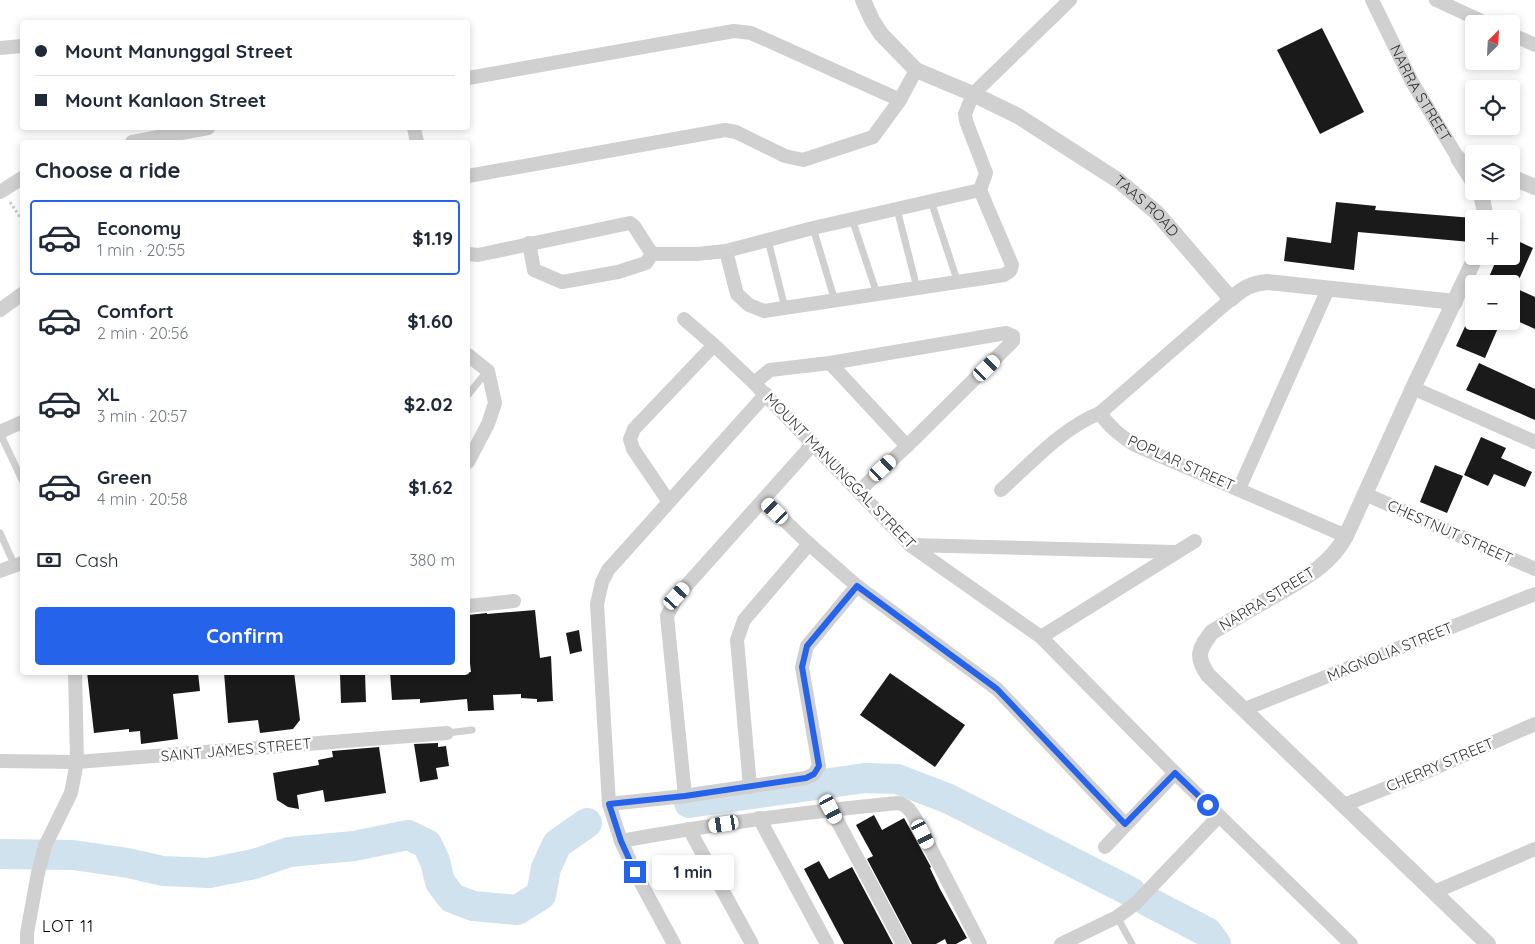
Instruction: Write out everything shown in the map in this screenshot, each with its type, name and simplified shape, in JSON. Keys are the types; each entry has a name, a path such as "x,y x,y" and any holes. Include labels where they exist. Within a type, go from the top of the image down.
{"street":[{"name":"TAAS ROAD","path":"862,0 881,34 916,70 973,94 1018,116 1119,181 1157,212 1231,299"},
{"path":"726,251 737,294 749,305 764,311 1004,275 1010,270 1012,265 980,190 986,172 965,114 973,94 1070,0"},
{"name":"NARRA STREET","path":"1372,0 1412,82 1465,159"},
{"path":"1436,0 1468,15"},
{"path":"470,78 734,31 751,33 900,100"},
{"path":"1520,38 1535,45"},
{"path":"0,48 20,46"},
{"path":"470,176 725,130 736,132 785,156 802,160 872,137 900,100 916,70"},
{"path":"143,140 197,130"},
{"path":"1,192 20,179"},
{"path":"1520,181 1535,187"},
{"path":"652,254 697,254 726,251 813,228 980,190"},
{"path":"470,254 478,255 630,223 634,226 652,254"},
{"path":"529,243 534,270 562,282 627,269 646,263 650,260 652,254"},
{"name":"NARRA STREET","path":"1472,265 1338,550 1314,572 1212,632 1204,642 1199,653 1201,665 1208,675 1488,944"},
{"path":"1001,490 1059,437 1076,424 1100,414 1242,289 1253,284 1266,282 1455,302"},
{"path":"1239,489 1328,290"},
{"path":"0,310 20,295"},
{"name":"MOUNT MANUNGGAL STREET","path":"684,319 766,394 910,545 1041,637 1175,773 1351,944"},
{"path":"754,383 770,370 830,363 1006,333 1013,336 1014,342 859,491"},
{"path":"669,502 633,449 630,439 634,428 714,345"},
{"path":"470,357 488,371 495,403 488,424 470,458"},
{"path":"830,363 907,446"},
{"path":"1413,388 1535,442"},
{"path":"674,944 635,872 621,841 609,804 597,604 602,582 608,570 766,394"},
{"name":"POPLAR STREET","path":"1100,414 1119,436 1136,445 1346,536"},
{"path":"0,433 20,423"},
{"path":"685,796 667,616 677,596 813,444"},
{"name":"CHESTNUT STREET","path":"1365,494 1535,569"},
{"path":"763,500 857,586 997,689 1125,824"},
{"path":"1041,637 1195,541"},
{"path":"750,787 737,640 744,620 809,544"},
{"path":"910,545 1175,552"},
{"path":"0,571 19,565"},
{"path":"609,804 750,787 806,778 814,774 819,766 802,667 807,646 857,586"},
{"name":"MAGNOLIA STREET","path":"1245,709 1535,594"},
{"path":"470,606 514,601"},
{"path":"27,944 30,914 45,846 71,792 78,762 75,675"},
{"name":"CHERRY STREET","path":"1344,805 1419,775 1535,724"},
{"name":"SAINT JAMES STREET","path":"0,761 78,762 447,733"},
{"path":"1105,846 1175,773"},
{"path":"621,841 759,818 831,809 905,804 910,810 980,944"},
{"path":"831,809 903,944"},
{"path":"1068,943 1116,917 1135,904 1219,816"},
{"path":"759,818 827,944"},
{"path":"689,829 752,944"},
{"path":"1434,892 1535,850"}],"lane":[{"path":"931,201 958,283"},
{"path":"896,209 917,289"},
{"path":"852,219 877,294"},
{"path":"813,228 835,301"},
{"path":"768,240 785,308"},
{"path":"470,393 488,371"},
{"path":"0,433 20,476"},
{"path":"0,533 19,565"},
{"name":"SAINT JAMES STREET","path":"447,733 472,730"},
{"path":"1116,917 1132,944"}],"path":[{"path":"1,192 20,217"}],"building":[{"path":"1322,28 1364,112 1320,134 1277,50"},
{"path":"1336,202 1376,206 1375,210 1465,217 1465,241 1358,232 1354,270 1284,261 1287,237 1331,243"},
{"path":"1520,242 1533,248 1520,277 1520,275 1490,275 1494,265 1520,265"},
{"path":"1520,290 1535,297 1535,329 1520,322"},
{"path":"1465,326 1465,330 1497,330 1485,358 1456,346"},
{"path":"1479,363 1535,389 1535,420 1466,390"},
{"path":"1481,437 1506,448 1501,458 1532,472 1525,487 1494,474 1488,486 1464,475"},
{"path":"1435,465 1463,476 1447,513 1420,502"},
{"path":"535,610 540,658 551,656 553,701 537,702 537,699 521,698 521,694 493,695 494,710 468,711 467,699 420,703 420,699 392,700 390,675 470,675 470,615"},
{"path":"579,630 582,651 570,654 566,633"},
{"path":"890,673 965,725 935,767 860,715"},
{"path":"87,675 198,675 200,691 173,694 178,739 141,744 140,731 129,732 129,729 94,733"},
{"path":"224,675 294,675 300,720 293,729 260,733 258,720 228,723"},
{"path":"340,675 365,675 366,702 341,703"},
{"path":"438,743 438,747 446,746 449,766 436,768 438,779 420,782 414,744"},
{"path":"379,747 386,793 325,802 323,790 297,795 299,809 288,807 277,800 273,773 319,765 318,760 333,757 332,751"},
{"path":"874,815 882,830 904,818 967,938 956,944 947,944 945,939 936,944 912,944 867,859 873,856 856,825"},
{"path":"819,861 829,879 852,867 893,944 844,944 804,869"}],"waterway":[{"path":"689,803 865,778 897,779 949,799 1131,892"},
{"path":"0,854 73,855 128,863 163,871 209,873 254,864 289,852 354,846 408,835 427,844 435,861 440,882 452,898 473,906 517,910 541,895 546,868 557,844 587,823"},
{"path":"1147,901 1207,932 1216,944"}],"district":[{"name":"LOT 11","path":"68,926"}],"route":[{"path":"635,872 621,841 609,804 750,787 806,778 814,774 819,766 802,667 807,646 857,586 997,689 1125,824 1175,773 1208,805"}]}
